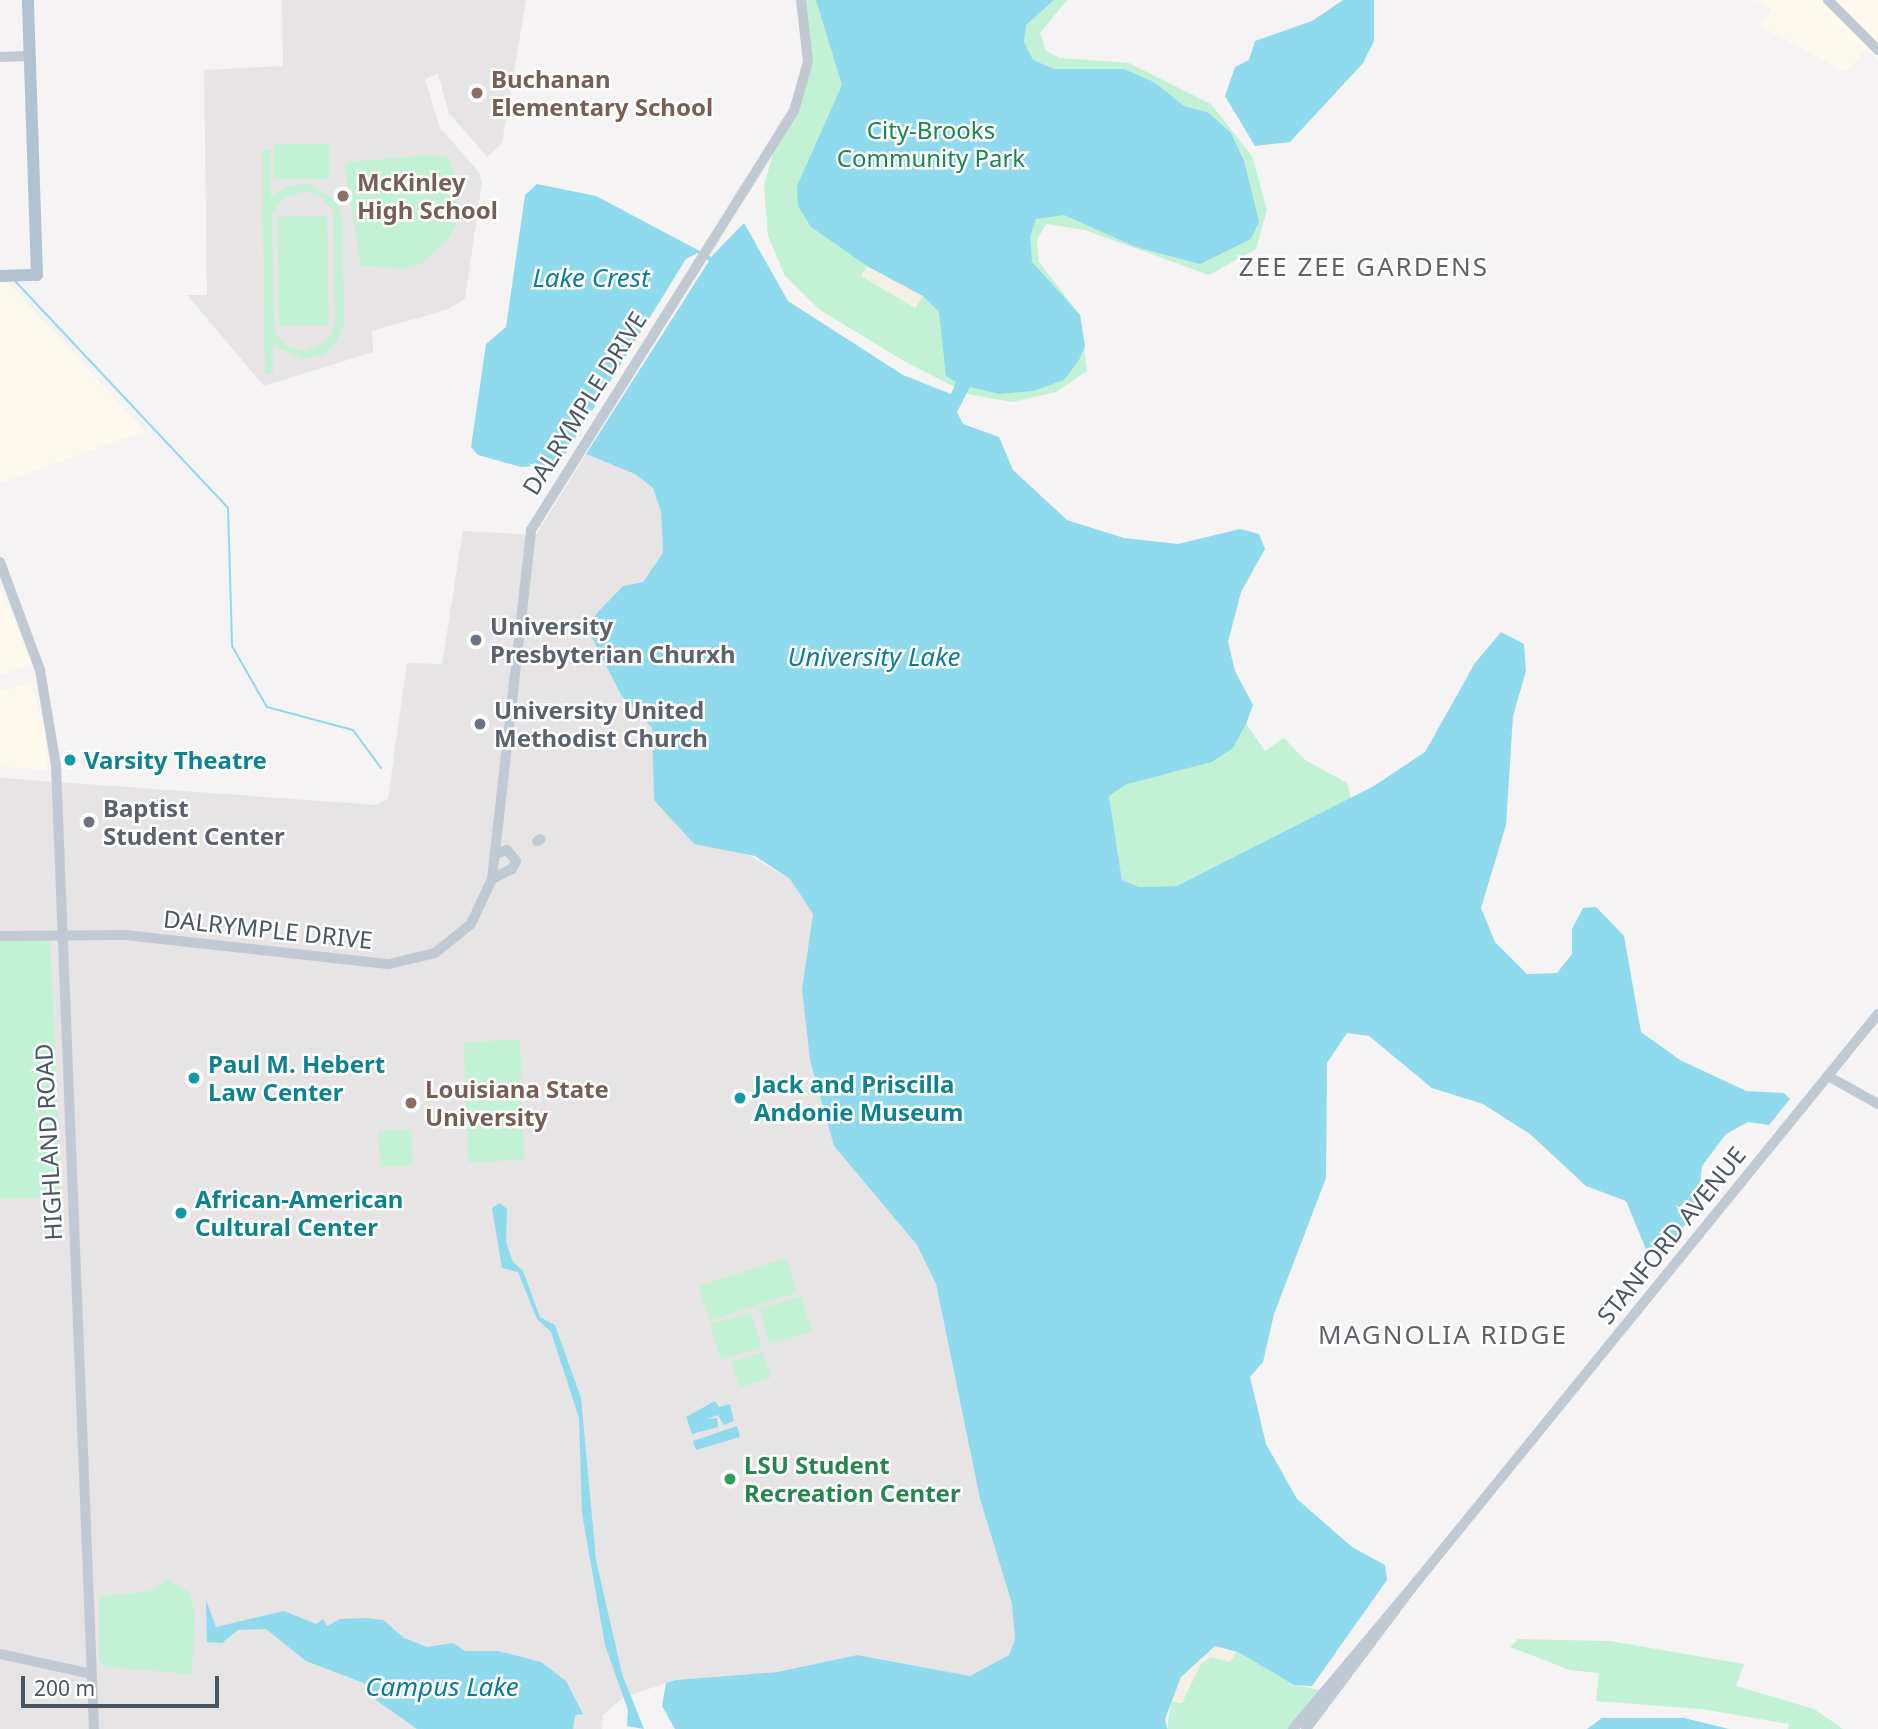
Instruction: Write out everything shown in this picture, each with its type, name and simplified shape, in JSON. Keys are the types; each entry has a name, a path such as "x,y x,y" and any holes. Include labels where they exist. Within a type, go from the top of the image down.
{"main road":[{"path":"1,276 31,275 28,0"}],"street":[{"name":"DALRYMPLE DRIVE","path":"0,936 60,933 292,949 389,964 424,957 471,924 492,880 531,530 800,95 808,54 802,0"},
{"path":"1828,0 1878,50"},
{"path":"0,57 29,56"},
{"name":"HIGHLAND ROAD","path":"0,562 35,654 50,713 94,1729"},
{"name":"DALRYMPLE DRIVE","path":"498,823 507,850"},
{"path":"507,850 515,863 501,872 494,859 507,850"},
{"name":"DALRYMPLE DRIVE","path":"492,880 501,872"},
{"name":"STANFORD AVENUE","path":"1293,1729 1418,1580 1878,1014"},
{"path":"1828,1076 1878,1104"},
{"name":"STANFORD AVENUE","path":"1306,1729 1418,1580"},
{"path":"0,1654 91,1674"}],"shaded area":[{"name":"McKinley High School","path":"282,0 526,0 502,143 487,157 449,113 438,74 425,79 440,128 479,172 482,183 465,299 446,310 372,331 373,352 264,386 187,295 207,295 204,70 283,66"},
{"path":"1755,0 1878,0 1878,59 1866,49 1846,72 1761,27 1771,9"},
{"path":"0,281 7,281 145,431 0,483"},
{"name":"Louisiana State University","path":"586,454 635,474 653,488 661,512 663,554 643,582 623,586 589,632 622,697 652,728 654,800 790,879 813,914 802,989 834,1146 917,1245 936,1284 980,1499 1012,1604 1015,1639 1009,1655 970,1676 857,1655 777,1672 676,1680 624,1697 603,1715 602,1729 0,1729 0,778 377,805 388,799 407,663 442,664 463,531 536,535"},
{"path":"0,586 32,664 0,675"},
{"path":"30,683 46,730 46,770 0,767 0,691"}],"green space":[{"name":"City-Brooks Community Park","path":"802,0 1067,0 1040,33 1046,51 1060,58 1129,63 1211,104 1252,156 1267,210 1256,249 1209,275 1085,230 1046,224 1037,240 1039,262 1080,315 1087,371 1056,392 1012,402 968,394 904,361 820,310 785,276 768,236 764,186 777,138 807,68"},
{"path":"274,144 329,144 329,179 274,179"},
{"path":"262,150 270,150 271,198 287,186 308,184 334,199 342,216 344,324 337,341 325,354 303,359 273,345 273,374 265,374","holes":["306,191 323,198 333,212 335,324 328,340 305,351 287,347 275,332 272,215 283,198"]},
{"path":"430,155 447,157 458,182 456,225 447,240 422,263 406,269 361,266 345,167 349,162"},
{"path":"327,216 329,325 279,326 277,217"},
{"path":"1246,724 1265,751 1284,738 1305,760 1347,783 1351,799 1177,886 1139,887 1122,880 1109,796 1127,784 1233,748"},
{"path":"50,939 62,1197 0,1199 0,941"},
{"path":"520,1040 524,1160 468,1162 464,1042"},
{"path":"411,1129 413,1165 380,1167 378,1131"},
{"path":"786,1258 797,1292 710,1321 699,1286"},
{"path":"801,1296 812,1331 770,1344 759,1309"},
{"path":"751,1312 762,1347 721,1360 710,1325"},
{"path":"763,1352 771,1378 739,1387 731,1362"},
{"path":"169,1580 189,1592 195,1612 192,1674 106,1667 99,1661 99,1597 150,1591"},
{"path":"1518,1639 1609,1641 1744,1664 1736,1686 1814,1709 1843,1729 1788,1729 1789,1724 1702,1709 1596,1701 1599,1673 1570,1670 1510,1647"},
{"path":"1215,1646 1238,1652 1294,1685 1319,1690 1289,1729 1167,1729 1172,1697"}],"sand":[{"path":"867,266 923,296 915,308 861,276"},
{"path":"1215,1646 1237,1651 1230,1662 1210,1657 1201,1664 1182,1703 1170,1702 1181,1677"}],"water":[{"name":"University Lake","path":"816,0 1054,0 1026,25 1024,42 1033,60 1054,69 1124,69 1154,82 1184,106 1209,113 1231,133 1244,161 1259,222 1251,239 1200,264 1136,247 1064,215 1036,219 1030,237 1032,262 1080,315 1085,346 1079,360 1064,380 1033,391 999,394 970,387 957,412 963,424 999,437 1013,470 1067,520 1124,538 1178,544 1240,529 1259,534 1265,549 1241,592 1228,642 1235,671 1253,705 1246,724 1233,748 1212,762 1127,784 1109,796 1122,880 1139,887 1177,886 1374,786 1425,752 1475,663 1501,632 1524,644 1526,671 1513,716 1506,825 1481,908 1495,942 1527,974 1557,973 1572,954 1572,929 1583,908 1596,907 1624,936 1641,1032 1680,1060 1746,1091 1784,1093 1790,1099 1769,1125 1748,1122 1726,1134 1702,1166 1697,1210 1662,1253 1648,1254 1626,1201 1586,1186 1530,1134 1483,1104 1432,1088 1369,1036 1347,1033 1327,1063 1326,1178 1274,1314 1263,1362 1250,1377 1266,1444 1297,1499 1352,1547 1385,1565 1387,1580 1312,1686 1294,1685 1238,1652 1215,1646 1181,1677 1165,1719 1167,1729 675,1729 662,1706 666,1683 676,1680 777,1672 857,1655 970,1676 1009,1655 1015,1639 1012,1604 980,1499 936,1284 917,1245 834,1146 810,1060 802,989 813,914 790,879 755,856 694,844 654,800 652,728 622,697 589,632 596,614 623,586 643,582 663,553 661,512 653,488 635,474 586,454 709,261 697,253 686,259 566,453 550,465 521,467 478,455 471,447 486,344 506,327 525,195 537,184 596,196 711,257 744,223 788,301 903,375 951,394 956,382 946,376 939,312 923,296 867,266 811,227 798,206 797,186 842,85"},
{"path":"1343,0 1374,0 1374,41 1363,63 1290,142 1255,146 1225,96 1235,67 1249,60 1255,41 1312,21"},
{"path":"500,1203 507,1209 506,1242 513,1262 523,1271 540,1317 555,1325 581,1398 596,1560 622,1674 644,1729 627,1726 628,1710 605,1645 582,1513 579,1418 551,1332 537,1319 518,1272 502,1268 492,1208"},
{"path":"715,1401 719,1407 730,1404 734,1421 724,1425 718,1415 707,1419 717,1418 718,1427 692,1434 686,1417"},
{"path":"737,1426 740,1437 696,1450 693,1441"},
{"name":"Campus Lake","path":"206,1600 216,1627 284,1611 316,1624 323,1619 327,1626 340,1619 365,1618 383,1620 404,1638 427,1647 453,1643 465,1651 498,1651 541,1662 566,1681 583,1714 575,1715 573,1729 417,1729 376,1700 369,1685 306,1661 266,1629 238,1630 222,1643 207,1642"},
{"path":"1602,1718 1684,1718 1729,1729 1587,1729"}],"waterway":[{"path":"15,281 228,508 232,646 267,707 353,730 381,768"}],"place":[{"name":"Buchanan Elementary School","path":"477,93"},
{"name":"McKinley High School","path":"343,196"},
{"name":"University Presbyterian Churxh","path":"476,640"},
{"name":"University United Methodist Church","path":"480,724"},
{"name":"Varsity Theatre","path":"70,760"},
{"name":"Baptist Student Center","path":"89,822"},
{"name":"Paul M. Hebert Law Center","path":"194,1078"},
{"name":"Jack and Priscilla Andonie Museum","path":"740,1098"},
{"name":"Louisiana State University","path":"411,1103"},
{"name":"African-American Cultural Center","path":"181,1213"},
{"name":"LSU Student Recreation Center","path":"730,1479"}],"district":[{"name":"ZEE ZEE GARDENS","path":"1364,267"},
{"name":"MAGNOLIA RIDGE","path":"1443,1335"}],"water label":[{"name":"Lake Crest","path":"591,278"}]}
